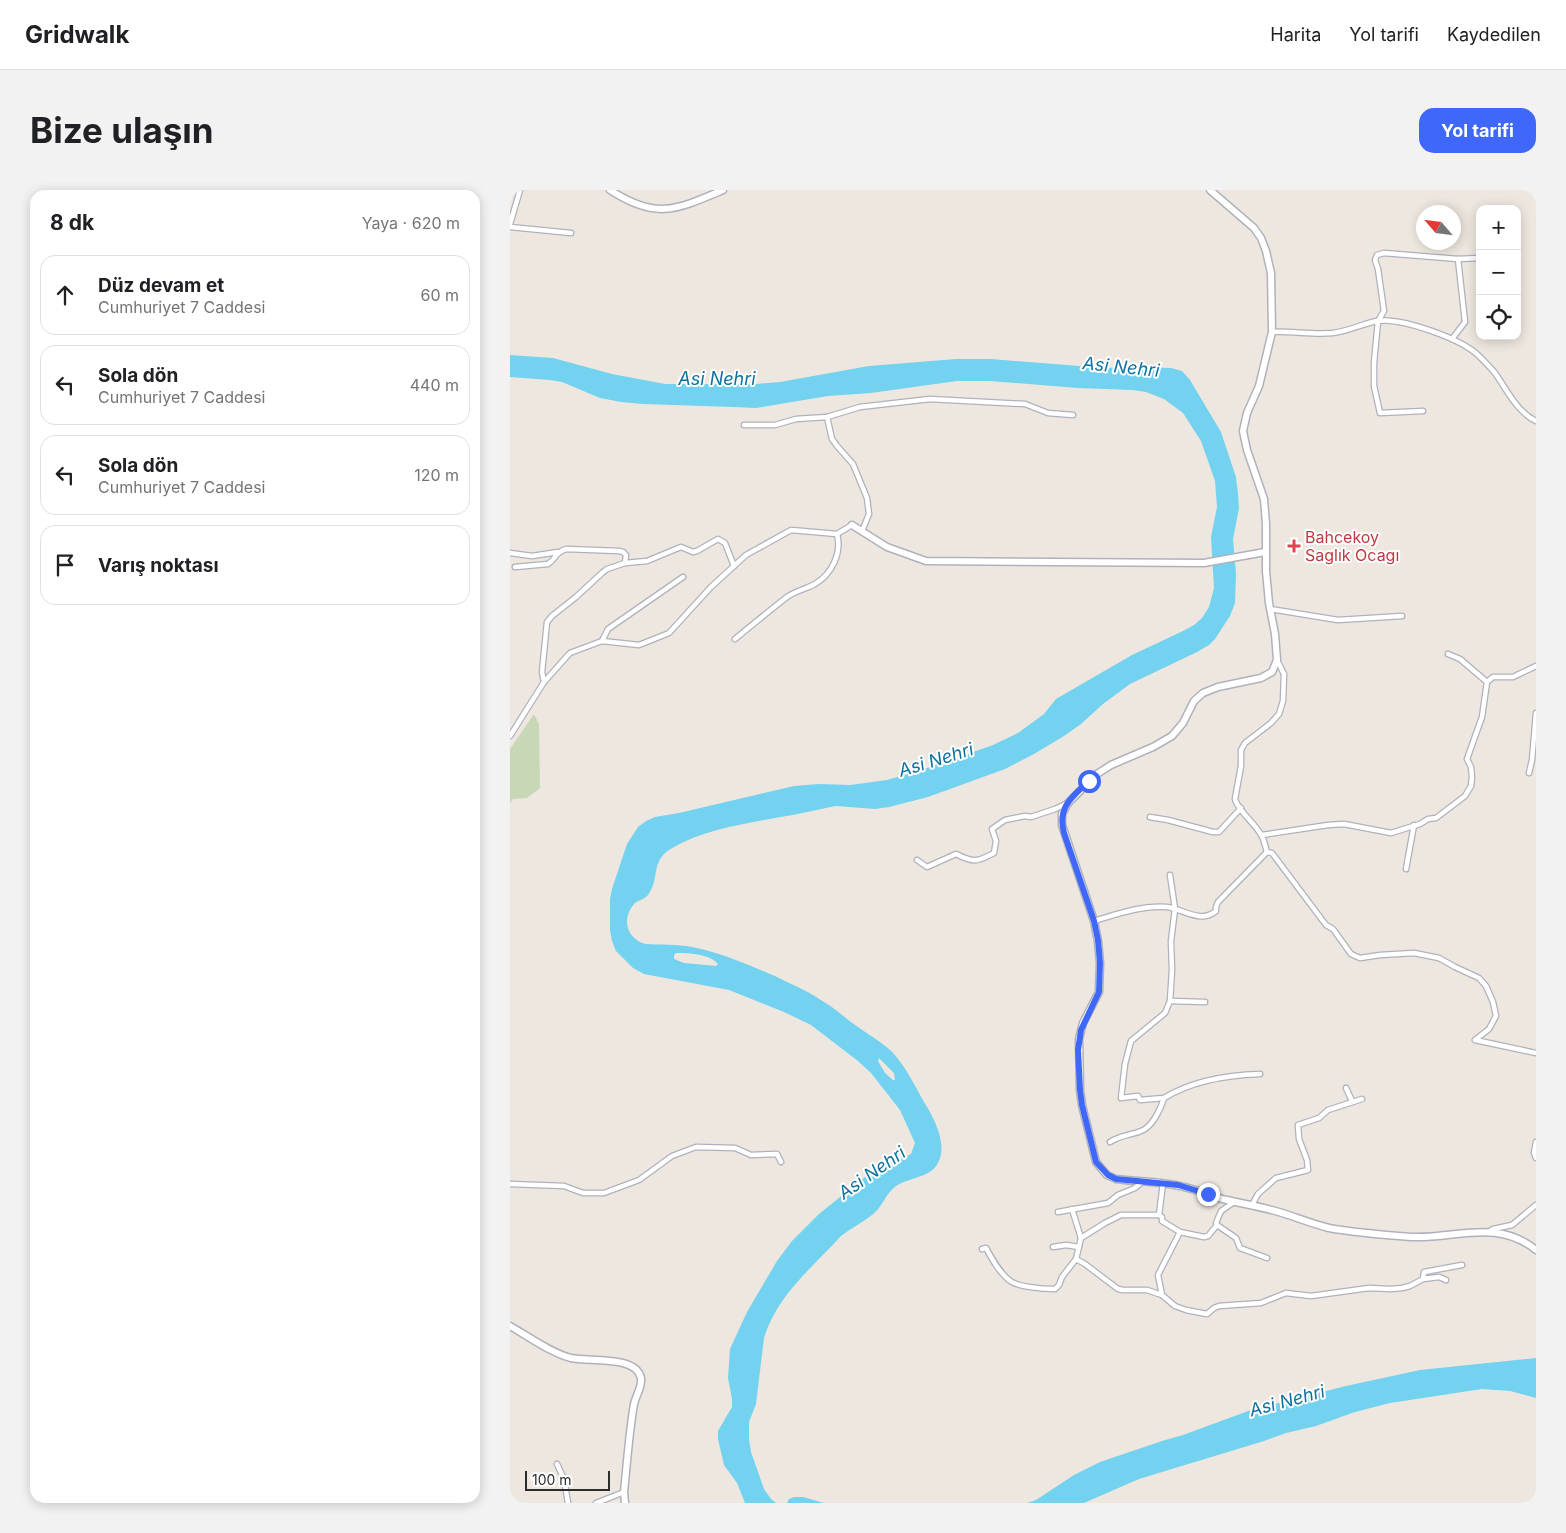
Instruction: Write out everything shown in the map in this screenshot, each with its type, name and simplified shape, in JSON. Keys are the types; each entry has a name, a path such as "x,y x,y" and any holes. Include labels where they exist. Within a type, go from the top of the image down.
{"main road":[{"path":"610,190 636,204 663,210 691,203 723,190"},
{"path":"1210,190 1254,228 1264,244 1271,273 1272,332 1259,386 1246,414 1242,431 1260,486 1265,508 1266,571 1277,660 1272,672 1261,678 1218,687 1203,693 1194,701 1183,723 1172,736 1153,747 1104,769 1089,781 1068,803 1062,814 1062,825 1094,921 1098,940 1100,963 1099,992 1083,1023 1079,1039 1079,1083 1082,1105 1096,1162 1111,1177 1184,1187 1234,1202 1280,1212 1310,1223 1342,1230 1429,1237 1490,1231 1519,1239 1536,1250"},
{"path":"852,525 887,547 926,561 1204,564 1265,552"},
{"path":"510,1326 572,1358 622,1362 634,1368 640,1376 641,1387 634,1402 624,1492 625,1503"}],"street":[{"path":"520,190 510,226 571,233"},
{"path":"1423,412 1380,413 1374,386 1378,321 1384,311 1375,260 1377,255 1384,253 1458,259 1476,258"},
{"path":"1452,339 1465,322 1458,259"},
{"path":"1272,332 1287,331 1324,334 1345,332 1361,325 1378,321 1398,320 1452,339 1478,354 1494,372 1519,408 1530,419 1536,421"},
{"path":"744,425 775,425 796,419 827,417 860,407 930,399 1025,404 1048,413 1073,415"},
{"path":"827,417 832,439 852,464 867,498 869,514 862,532"},
{"path":"510,736 544,682 570,653 602,641 639,645 669,633 711,587 746,555 791,530 837,534 852,525"},
{"path":"735,639 792,593 821,580 836,559 839,542 837,534"},
{"path":"544,682 542,672 547,622 602,572 626,563 647,561 681,547 697,552 718,539 725,543 734,566"},
{"path":"510,553 532,556 578,548 619,551 626,555 626,563"},
{"path":"515,567 548,564 553,561 558,552"},
{"path":"602,641 608,629 683,576"},
{"path":"1270,609 1338,620 1402,616"},
{"path":"1448,654 1460,658 1488,682"},
{"path":"1267,852 1262,835 1236,804 1235,799 1241,766 1241,750 1244,743 1271,724 1279,714 1283,701 1284,674 1277,660"},
{"path":"1262,835 1344,824 1391,833 1414,824 1420,824 1428,819 1436,818 1465,796 1471,786 1471,767 1467,759 1482,717 1488,682 1494,677 1513,676 1536,666"},
{"path":"1528,773 1532,760 1536,713"},
{"path":"917,860 927,867 956,854 968,860 980,860 994,853 996,841 992,829 1005,820 1025,816 1030,817 1068,803"},
{"path":"1150,818 1219,832 1241,808"},
{"path":"1406,869 1414,824"},
{"path":"1094,921 1138,908 1168,907 1196,916 1212,914 1216,911 1218,902 1267,852"},
{"path":"1267,852 1272,853 1279,860 1295,885 1326,925 1333,929 1351,954 1360,958 1414,953 1439,958 1479,978 1486,986 1493,1002 1496,1016 1488,1029 1475,1040 1536,1053"},
{"path":"1170,875 1174,909 1171,941 1170,1001 1165,1013 1130,1041 1121,1098 1138,1096 1140,1100 1164,1098 1182,1088 1195,1084 1235,1076 1260,1074"},
{"path":"1170,1001 1205,1002"},
{"path":"1346,1088 1352,1102"},
{"path":"1110,1142 1117,1137 1144,1129 1161,1109 1164,1098"},
{"path":"1252,1205 1258,1194 1276,1178 1308,1170 1307,1160 1299,1139 1298,1125 1319,1118 1328,1110 1362,1098"},
{"path":"1536,1142 1534,1153 1536,1158"},
{"path":"510,1184 564,1186 583,1193 604,1194 639,1180 672,1156 696,1147 735,1148 751,1155 777,1154 781,1162"},
{"path":"1058,1212 1108,1202 1118,1195 1135,1188 1142,1182"},
{"path":"1163,1183 1159,1215 1162,1217 1162,1221 1180,1232 1204,1237 1208,1236 1217,1225 1216,1223 1221,1211 1234,1202"},
{"path":"1490,1231 1512,1225 1536,1205"},
{"path":"982,1250 986,1248 996,1265 1010,1282 1054,1289 1059,1285 1062,1277 1076,1259 1079,1247 1081,1238 1072,1209"},
{"path":"1081,1238 1121,1215 1159,1215"},
{"path":"1217,1225 1236,1238 1240,1248 1267,1258"},
{"path":"1162,1295 1158,1275 1180,1232"},
{"path":"1053,1248 1066,1245 1079,1247"},
{"path":"1076,1259 1118,1289 1147,1290 1162,1295 1175,1306 1207,1314 1219,1306 1261,1303 1286,1293 1311,1296 1369,1288 1391,1289 1410,1286 1424,1279 1439,1277 1446,1280"},
{"path":"1424,1279 1424,1272 1462,1265"},
{"path":"557,1464 564,1479 568,1503"},
{"path":"596,1503 624,1492"}],"green space":[{"path":"534,714 539,724 540,788 527,798 513,799 510,803 510,749"}],"water":[{"path":"510,355 553,358 612,374 665,384 756,384 780,382 869,366 956,359 991,359 1105,368 1171,368 1182,371 1190,380 1221,432 1236,477 1239,508 1233,539 1236,574 1235,603 1230,616 1209,645 1130,684 1064,736 1005,769 928,797 889,807 875,809 836,806 726,828 690,839 674,847 661,857 652,888 645,898 635,903 628,915 627,921 630,933 639,941 646,944 681,945 725,956 777,977 813,995 833,1008 890,1050 899,1060 932,1116 941,1140 941,1156 934,1168 930,1172 896,1186 875,1212 841,1236 786,1295 770,1323 764,1338 756,1404 749,1422 749,1439 751,1452 764,1489 776,1503 745,1503 737,1483 724,1465 718,1431 732,1407 728,1378 730,1349 747,1312 777,1261 792,1241 819,1214 865,1177 911,1154 915,1143 900,1110 871,1073 811,1025 729,990 644,974 633,968 616,951 610,930 610,899 627,844 638,827 655,817 794,786 819,784 850,785 887,780 993,745 1018,733 1044,714 1056,699 1132,655 1194,625 1202,618 1209,607 1214,588 1211,537 1217,507 1215,481 1201,441 1183,413 1164,399 1146,392 990,381 957,381 871,393 828,396 756,408 621,402 600,398 562,382 510,377","holes":["676,953 705,956 718,964 716,966 684,963 674,959","879,1058 894,1073 895,1080 885,1073 878,1061"]},
{"name":"Asi Nehri","path":"1536,1358 1536,1398 1510,1391 1482,1389 1390,1403 1355,1412 1316,1426 1286,1433 1139,1479 1084,1503 1027,1503 1036,1500 1074,1475 1100,1462 1251,1410 1420,1370"},
{"path":"803,1497 824,1503 787,1503 789,1499"}],"place":[{"name":"Bahcekoy Saglık Ocagı","path":"1294,546"}],"route":[{"path":"1089,781 1071,798 1064,809 1061,819 1094,921 1098,940 1100,963 1099,992 1083,1023 1078,1050 1082,1105 1093,1152 1096,1162 1102,1170 1116,1179 1178,1185 1208,1194"}]}
